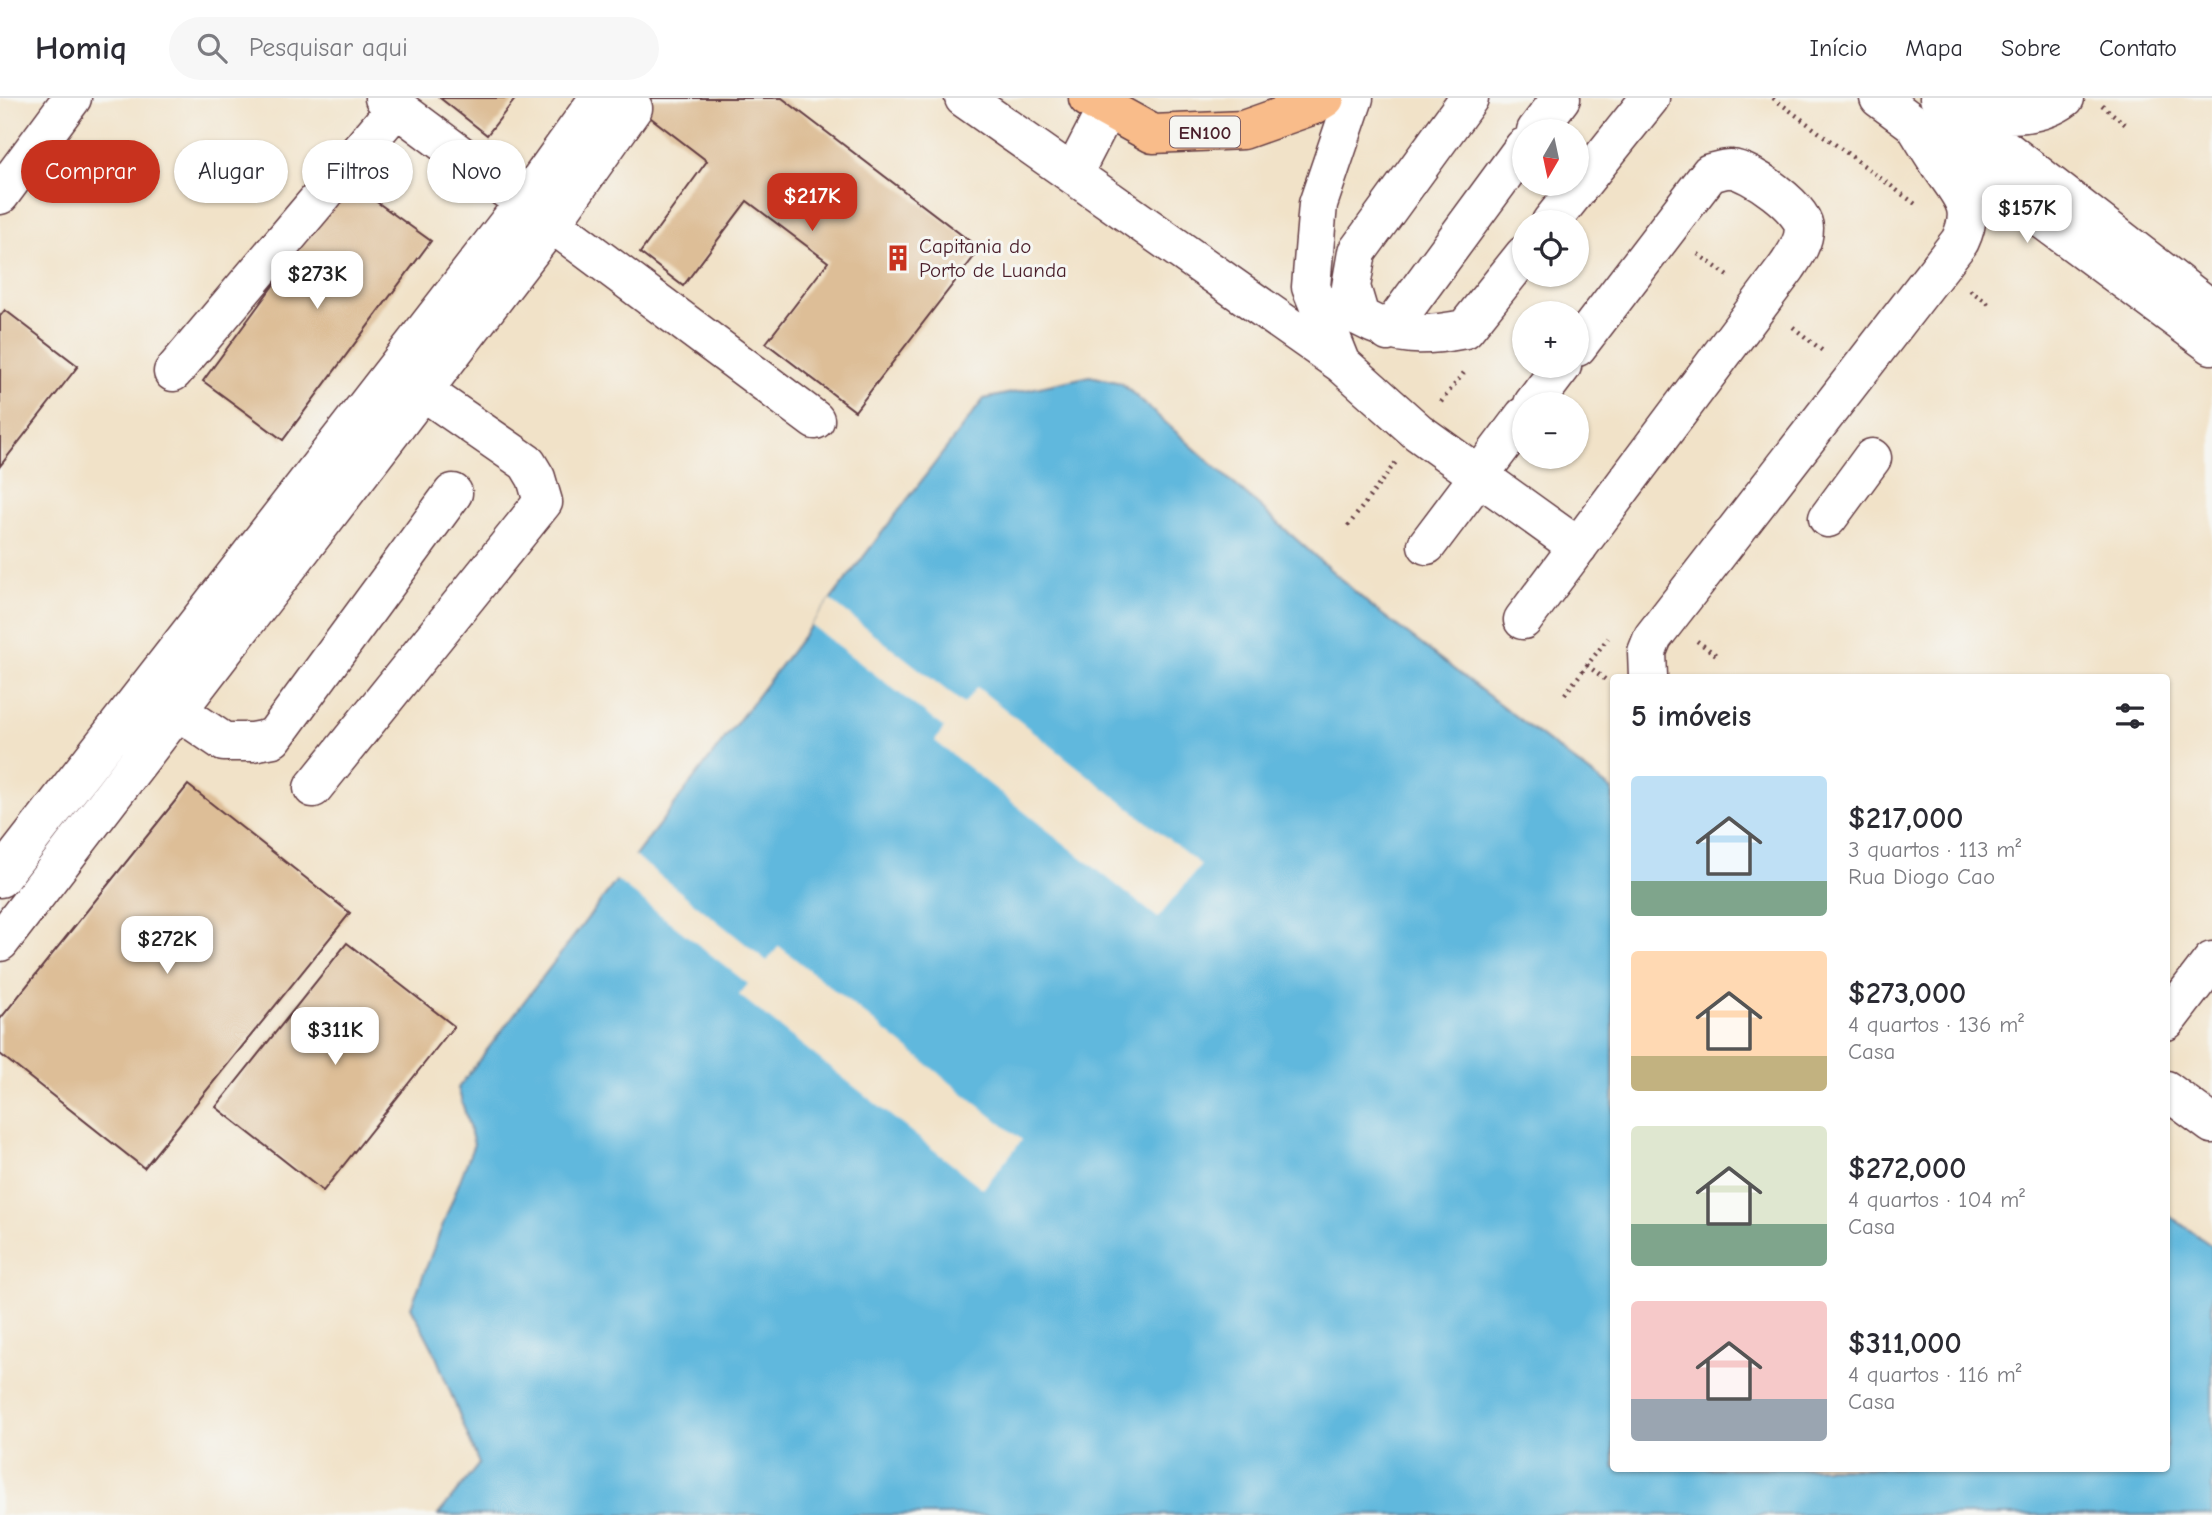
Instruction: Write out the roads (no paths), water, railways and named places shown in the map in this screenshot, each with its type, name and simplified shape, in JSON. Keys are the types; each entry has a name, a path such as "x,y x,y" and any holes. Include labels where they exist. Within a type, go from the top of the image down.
{"main road":[{"name":"EN100","path":"1097,104 1153,134 1243,130 1314,105 1325,98"}],"street":[{"path":"0,195 72,98"},
{"path":"964,98 1342,365 1418,432 1578,547"},
{"path":"1342,365 1311,287 1318,204 1354,98"},
{"path":"1469,98 1357,252 1351,287 1360,317 1388,332 1437,334 1465,329 1512,270"},
{"path":"1545,119 1561,98"},
{"path":"1561,210 1650,98"},
{"path":"1879,98 1937,113 2035,112 2050,108 2064,98"},
{"path":"173,372 390,103 815,421"},
{"path":"0,942 176,712 616,103"},
{"path":"1073,174 1097,104"},
{"path":"1937,113 2212,310"},
{"path":"1937,113 2212,345"},
{"path":"1648,674 1647,652 1653,637 1960,241 1968,225 1967,207 1937,113"},
{"path":"1388,332 1512,163"},
{"path":"1523,620 1801,247 1805,225 1795,208 1751,176 1731,169 1710,173 1589,331"},
{"path":"0,878 146,689 427,367"},
{"path":"313,788 543,502 537,478 527,463 427,367"},
{"path":"1542,392 1553,378"},
{"path":"1427,545 1512,432"},
{"path":"1828,518 1872,458"},
{"path":"146,689 176,712 224,742 252,742 274,738 453,493"},
{"path":"2170,1016 2212,961"},
{"path":"2170,1093 2212,1124"}],"water":[{"path":"1090,376 1121,383 1371,606 1610,789 1610,1472 2170,1472 2170,1216 2212,1246 2212,1515 438,1515 479,1464 433,1349 411,1307 474,1144 458,1088 984,399"}],"place":[{"name":"Capitania do Porto de Luanda","path":"898,258"}]}
